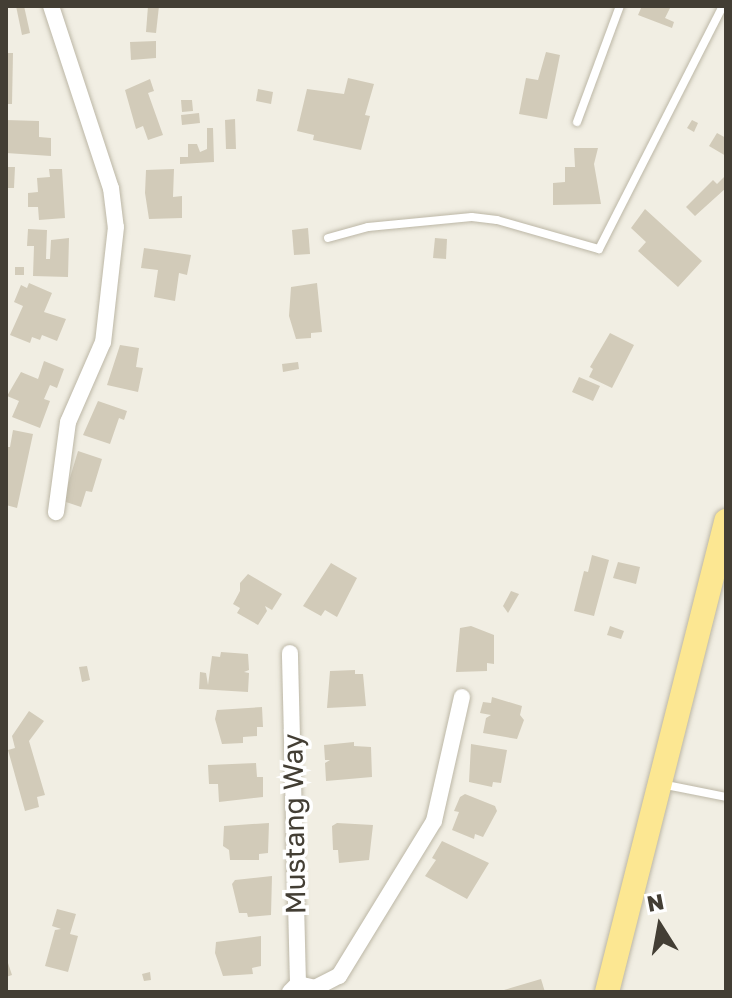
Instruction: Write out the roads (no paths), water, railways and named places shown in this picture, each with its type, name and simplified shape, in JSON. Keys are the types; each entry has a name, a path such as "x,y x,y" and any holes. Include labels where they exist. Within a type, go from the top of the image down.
{"main road":[{"path":"607,992 726,521"}],"street":[{"path":"51,6 111,188 116,227 103,342 68,422 56,512"},
{"name":"Mustang Way","path":"290,653 294,988"},
{"path":"294,988 315,988 339,976 434,821 462,697"}],"lane":[{"path":"577,122 620,6"},
{"path":"328,238 368,227 472,217 497,220 599,249 723,6"},
{"path":"660,783 726,797"}]}
